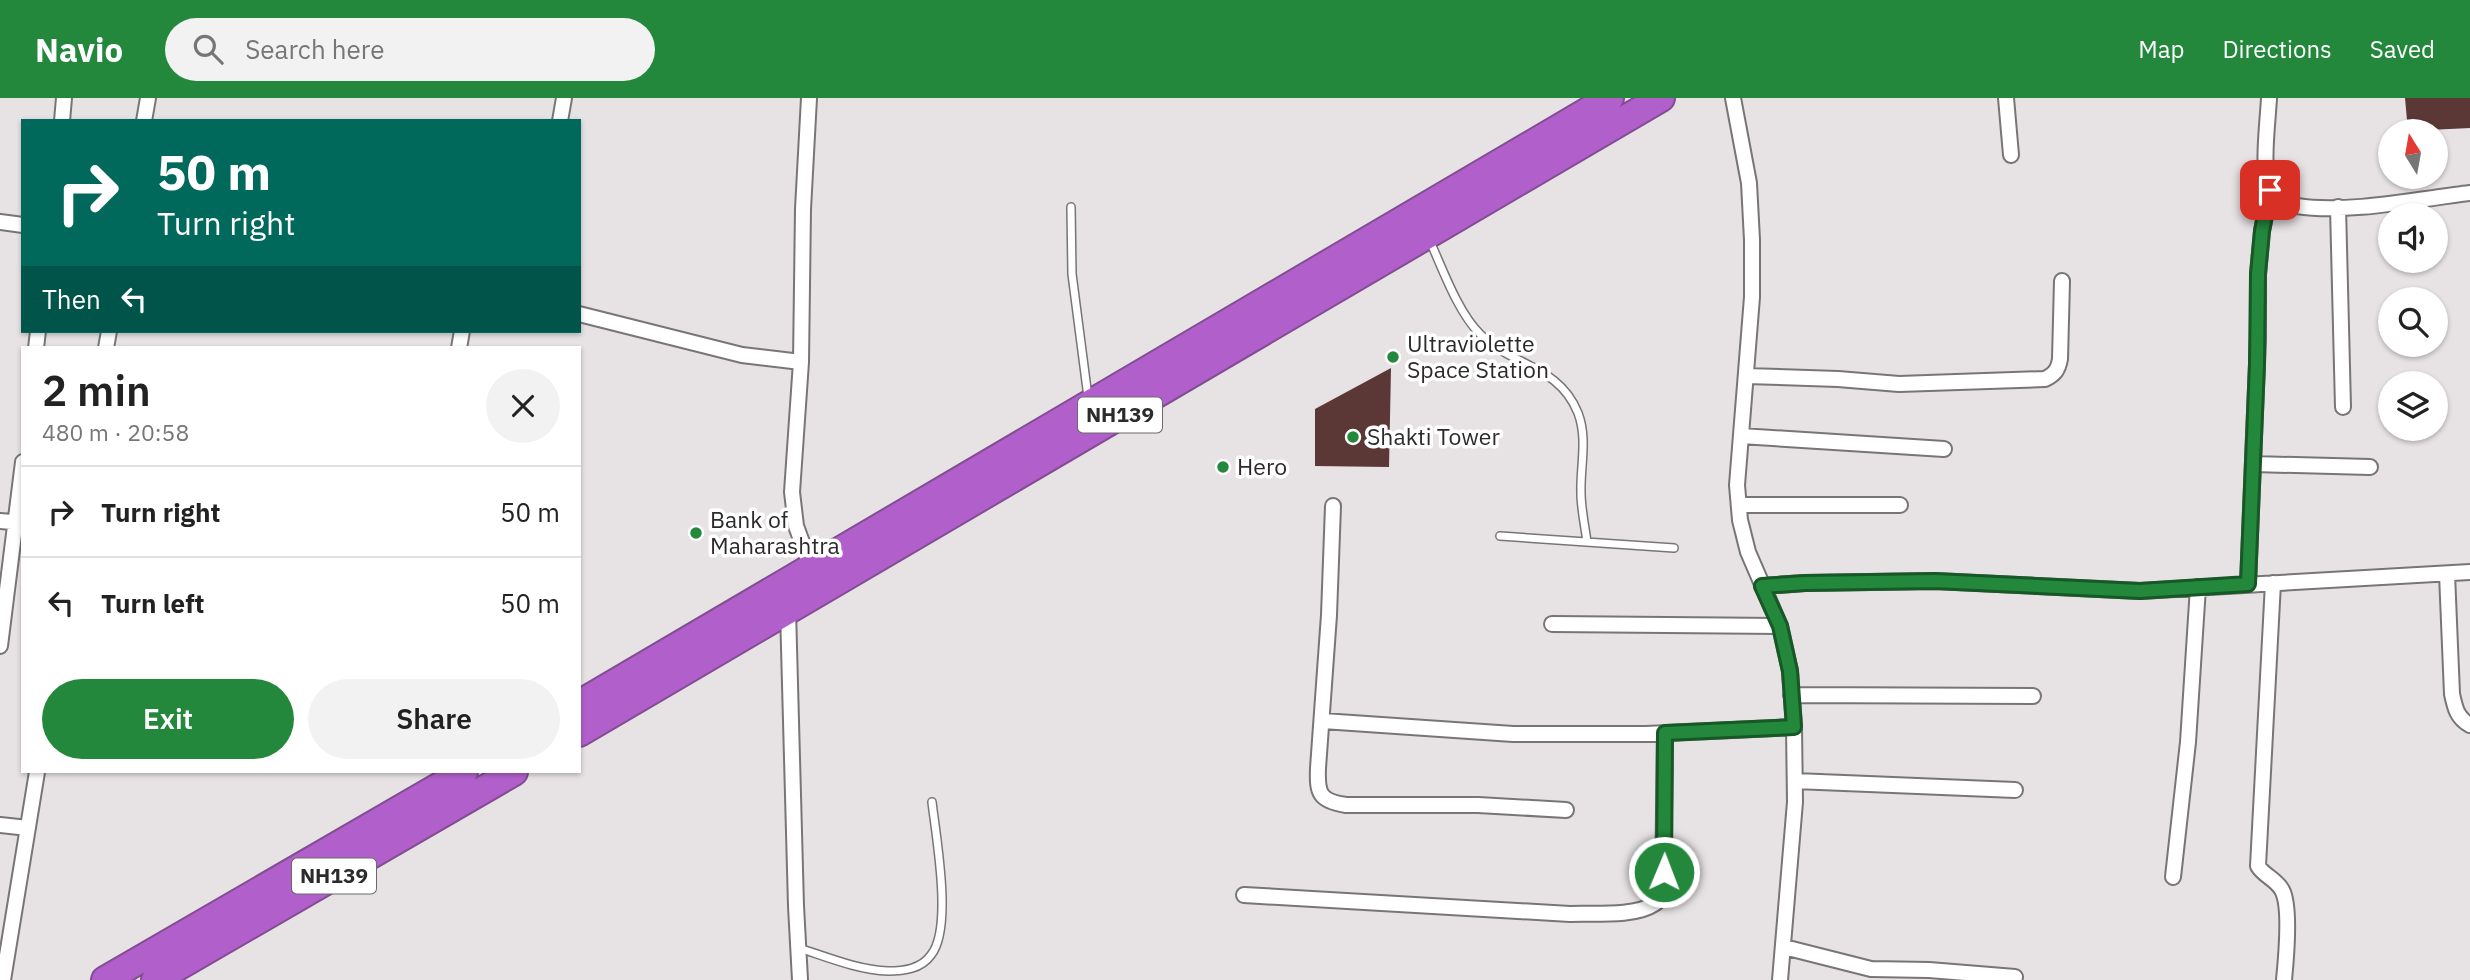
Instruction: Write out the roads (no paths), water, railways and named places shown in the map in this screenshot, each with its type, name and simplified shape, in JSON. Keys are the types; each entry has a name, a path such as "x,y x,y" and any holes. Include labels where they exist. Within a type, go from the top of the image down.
{"highway":[{"name":"NH139","path":"581,703 815,579 1093,416 1610,98"},
{"name":"NH139","path":"1093,416 1427,235 1661,98"},
{"name":"NH139","path":"581,732 789,610 815,579"},
{"name":"NH139","path":"155,980 463,773"},
{"name":"NH139","path":"105,980 512,773"}],"street":[{"path":"61,119 64,98"},
{"path":"145,119 148,98"},
{"path":"559,119 564,98"},
{"path":"810,98 803,209 801,362 792,492 796,526 815,579"},
{"path":"1733,98 1749,183 1752,297 1737,485 1748,552 1780,626 1790,671 1794,727 1795,781 1780,980"},
{"path":"2006,98 2011,155"},
{"path":"2248,584 2258,274 2262,231 2270,190 2266,149 2269,98"},
{"path":"2270,190 2278,200 2294,206 2338,207 2470,193"},
{"path":"2338,207 2343,407"},
{"path":"0,222 21,225"},
{"path":"1746,376 1899,384 2045,379 2058,369 2062,328 2062,281"},
{"path":"581,315 742,355 801,362"},
{"path":"1741,436 1944,449"},
{"path":"2253,464 2370,467"},
{"path":"0,646 19,523 21,492"},
{"path":"1739,505 1900,505"},
{"path":"1333,506 1318,782 1319,792 1324,799 1332,803 1478,805 1566,810"},
{"path":"0,521 19,523"},
{"path":"1762,586 1935,581 2140,591 2470,572"},
{"path":"2447,574 2452,694 2456,710 2470,725"},
{"path":"2273,583 2259,866 2263,873 2284,891 2287,934 2284,980"},
{"path":"2173,877 2188,742 2198,587"},
{"path":"789,610 800,980"},
{"path":"1552,624 1780,626"},
{"path":"1791,695 2033,696"},
{"path":"1323,720 1513,734 1665,733 1794,727"},
{"path":"1244,895 1570,914 1616,913 1654,905 1660,899 1664,881 1665,733"},
{"path":"3,980 37,773"},
{"path":"1795,781 2015,790"},
{"path":"0,825 28,828"},
{"path":"1784,947 1871,969 2015,976"}],"lane":[{"path":"1071,207 1072,274 1093,416"},
{"path":"1427,235 1466,315 1479,333 1491,343 1555,380 1569,395 1583,429 1581,494 1587,542"},
{"path":"1500,536 1674,548"},
{"path":"799,948 847,963 886,971 906,970 922,965 933,954 939,938 942,915 932,802"}],"place":[{"name":"Ultraviolette Space Station","path":"1393,357"},
{"name":"Shakti Tower","path":"1353,437"},
{"name":"Hero","path":"1223,467"},
{"name":"Bank of Maharashtra","path":"696,533"}]}
